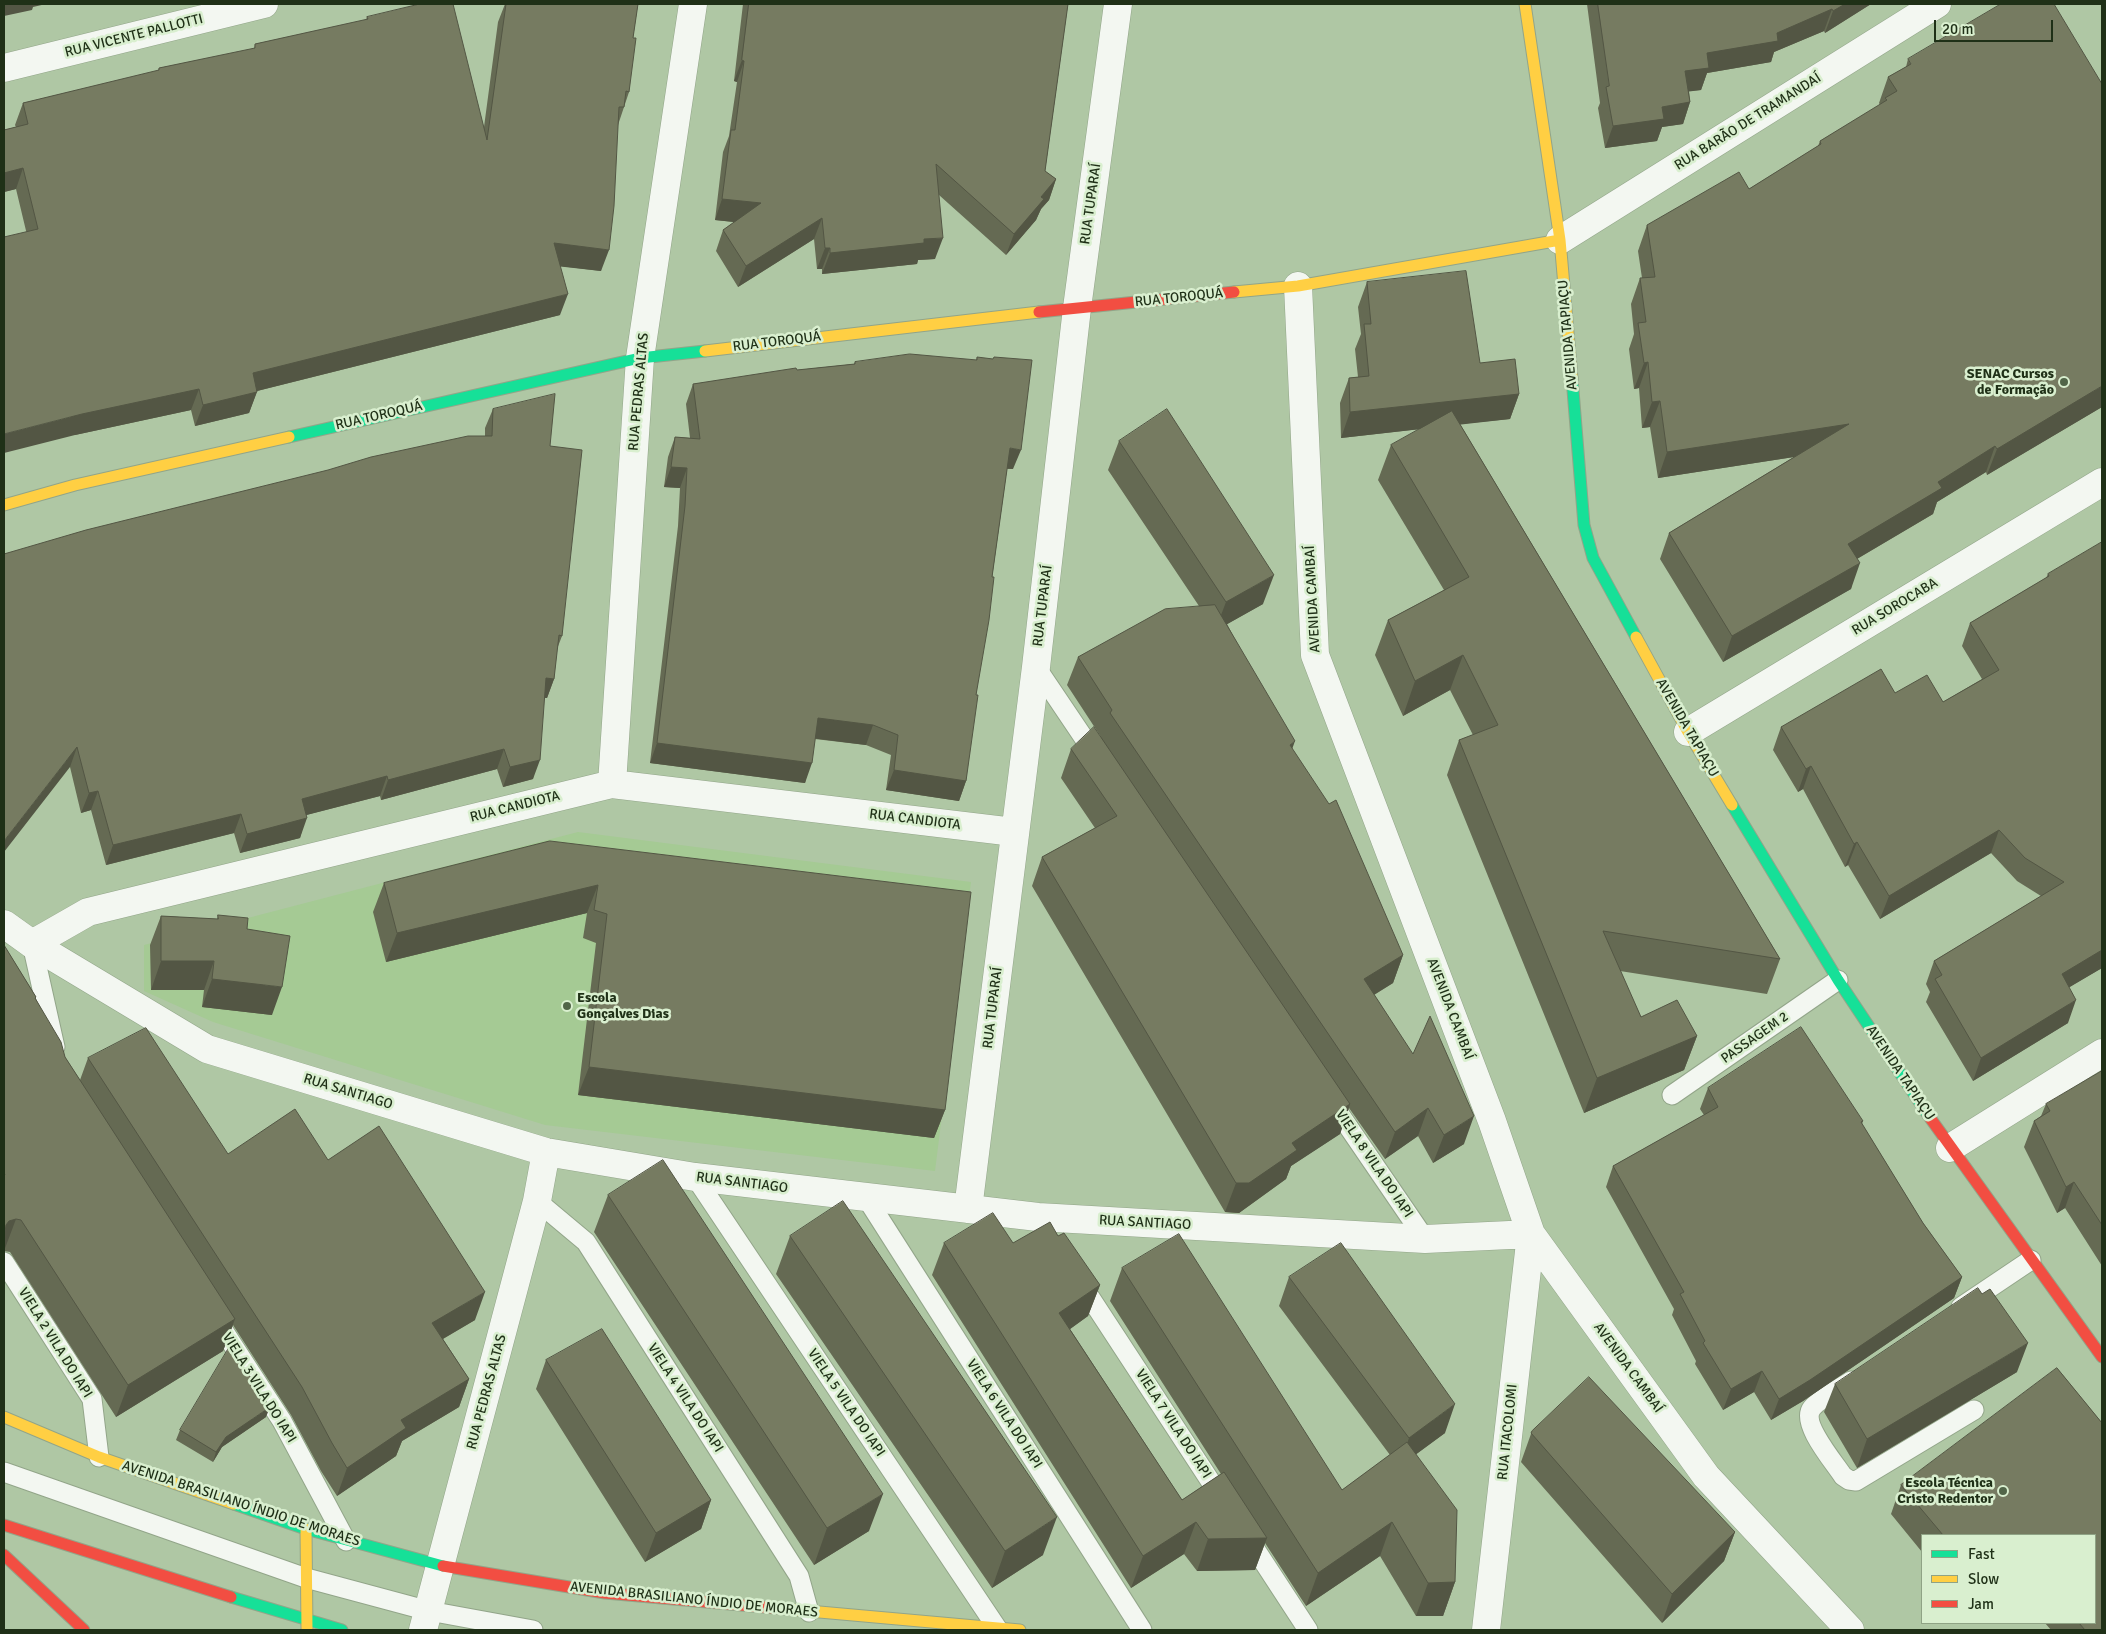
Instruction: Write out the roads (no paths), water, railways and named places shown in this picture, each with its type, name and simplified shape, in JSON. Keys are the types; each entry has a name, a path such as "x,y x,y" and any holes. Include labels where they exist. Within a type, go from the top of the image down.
{"street":[{"name":"RUA VICENTE PALLOTTI","path":"4,68 264,4"},
{"name":"RUA PEDRAS ALTAS","path":"612,784 640,358 694,4"},
{"name":"RUA TUPARAÍ","path":"968,1209 1036,667 1077,308 1118,4"},
{"name":"AVENIDA TAPIAÇU","path":"1525,4 1560,240 1584,525 1593,558 1688,732 1838,980 1950,1148 2102,1356"},
{"name":"RUA BARÃO DE TRAMANDAÍ","path":"1560,240 1937,4"},
{"name":"RUA TOROQUÁ","path":"4,505 75,484 640,358 1077,308 1298,286 1560,240"},
{"name":"AVENIDA CAMBAÍ","path":"1298,286 1315,654 1492,1121 1531,1234 1706,1476 1850,1630"},
{"name":"RUA SOROCABA","path":"1688,732 2102,482"},
{"name":"RUA CANDIOTA","path":"32,944 88,912 612,784 1014,832"},
{"name":"RUA SANTIAGO","path":"4,924 32,944 207,1049 546,1152 695,1177 867,1199 968,1209 1043,1226 1425,1239 1531,1234"},
{"path":"1950,1148 2102,1053"},
{"name":"RUA PEDRAS ALTAS","path":"426,1621 537,1201 546,1152"},
{"name":"RUA ITACOLOMI","path":"1486,1630 1531,1234"},
{"name":"AVENIDA BRASILIANO ÍNDIO DE MORAES","path":"4,1416 99,1457 306,1529 441,1566 605,1593 1020,1630"},
{"path":"4,1525 308,1626 342,1630"},
{"path":"306,1529 308,1626"},
{"path":"4,1554 84,1630"}],"lane":[{"path":"1036,667 1108,774"},
{"path":"32,944 59,1064"},
{"name":"PASSAGEM 2","path":"1672,1095 1838,980"},
{"name":"VIELA 8 VILA DO IAPI","path":"1319,1084 1425,1239"},
{"name":"VIELA 5 VILA DO IAPI","path":"695,1177 996,1628"},
{"name":"VIELA 6 VILA DO IAPI","path":"867,1199 1142,1630"},
{"name":"VIELA 4 VILA DO IAPI","path":"537,1201 586,1242 799,1576 809,1612"},
{"path":"1948,1316 2031,1260"},
{"name":"VIELA 2 VILA DO IAPI","path":"4,1262 92,1398 99,1457"},
{"name":"VIELA 7 VILA DO IAPI","path":"1070,1267 1308,1630"},
{"name":"VIELA 3 VILA DO IAPI","path":"202,1298 282,1422 346,1541"},
{"path":"1868,1370 1812,1407 1808,1417 1810,1427 1843,1476 1848,1480 1856,1481 1974,1410"},
{"path":"4,1472 426,1621 533,1630"}],"place":[{"name":"SENAC Cursos de Formação","path":"2064,382"},
{"name":"Escola Gonçalves Dias","path":"567,1006"},
{"name":"Escola Técnica Cristo Redentor","path":"2003,1491"}]}
